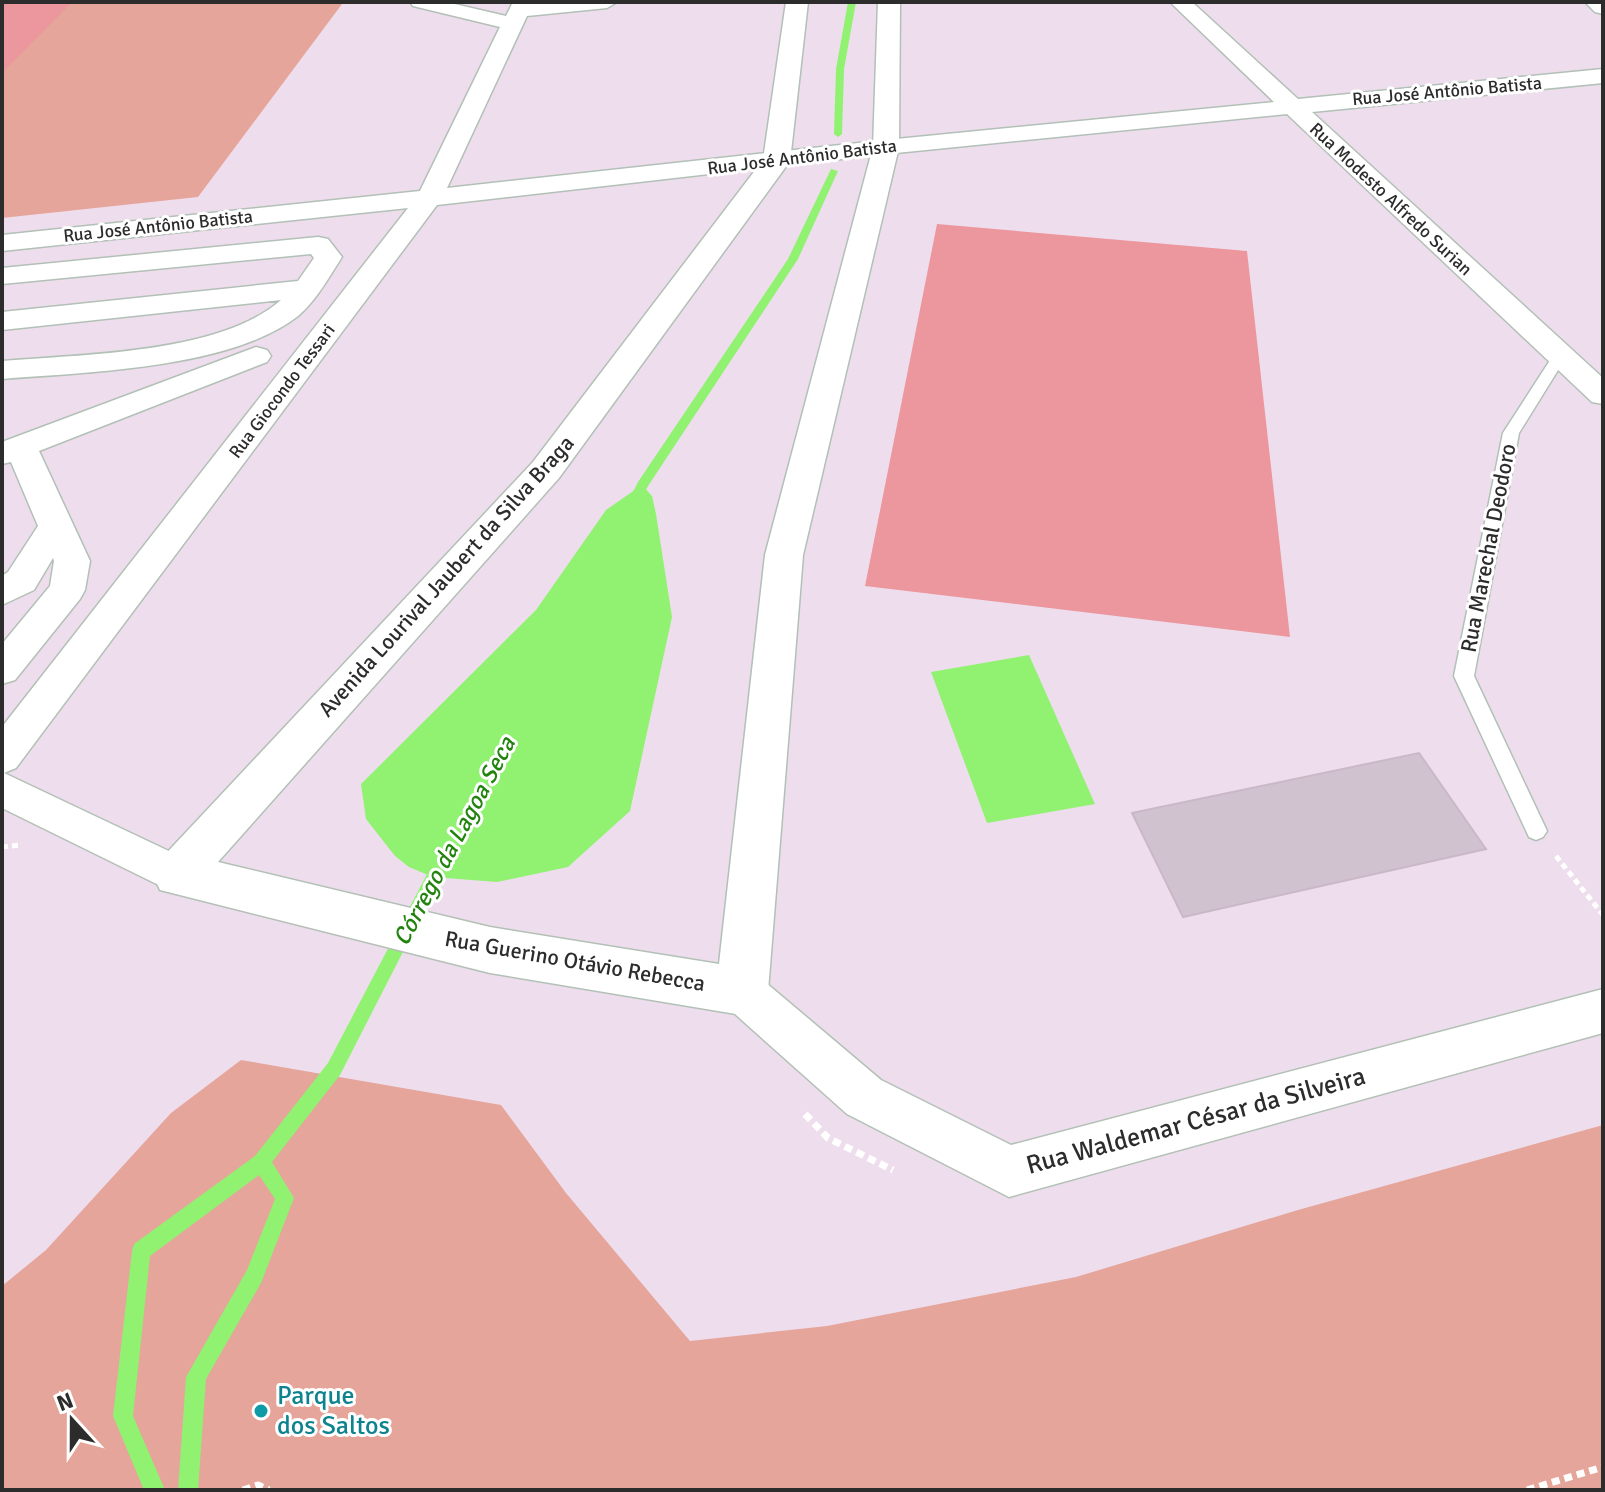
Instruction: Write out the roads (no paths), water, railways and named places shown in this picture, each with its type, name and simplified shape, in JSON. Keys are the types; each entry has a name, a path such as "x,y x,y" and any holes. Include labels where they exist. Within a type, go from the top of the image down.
{"street":[{"path":"420,2 518,12 607,2"},
{"name":"Avenida Lourival Jaubert da Silva Braga","path":"177,875 546,470 776,161 797,2"},
{"path":"742,991 784,555 886,147 889,2"},
{"name":"Rua Modesto Alfredo Surian","path":"1180,2 1291,106 1575,352 1603,395"},
{"path":"1596,2 1603,7"},
{"name":"Rua Giocondo Tessari","path":"2,757 430,197 518,12"},
{"name":"Rua José Antônio Batista","path":"2,243 886,147 1603,76"},
{"path":"2,276 318,245 328,257 286,312 207,347 2,370"},
{"path":"2,321 306,289"},
{"path":"2,670 67,590 72,561 11,450 331,327"},
{"path":"2,592 21,581 55,526"},
{"name":"Rua Guerino Otávio Rebecca","path":"2,789 177,875 490,950 742,991"},
{"name":"Rua Waldemar César da Silveira","path":"742,991 864,1097 1009,1171 1603,1011"}],"lane":[{"name":"Rua Marechal Deodoro","path":"1536,831 1464,676 1511,433 1575,352"}],"water":[{"path":"642,485 652,496 672,617 630,811 568,867 497,882 433,877 409,867 395,856 366,819 361,784 536,610 606,510"},
{"path":"1029,655 1095,804 987,823 931,672"}],"waterway":[{"path":"838,134 840,69 852,2"},
{"name":"Córrego da Lagoa Seca","path":"634,502 642,485 793,259 834,171"},
{"name":"Córrego da Lagoa Seca","path":"261,1162 334,1069 441,862"},
{"name":"Córrego da Lagoa Seca","path":"155,1490 123,1416 141,1251 261,1162"},
{"path":"188,1490 196,1377 254,1276 285,1198 261,1162"}],"place":[{"name":"Parque dos Saltos","path":"261,1411"}]}
